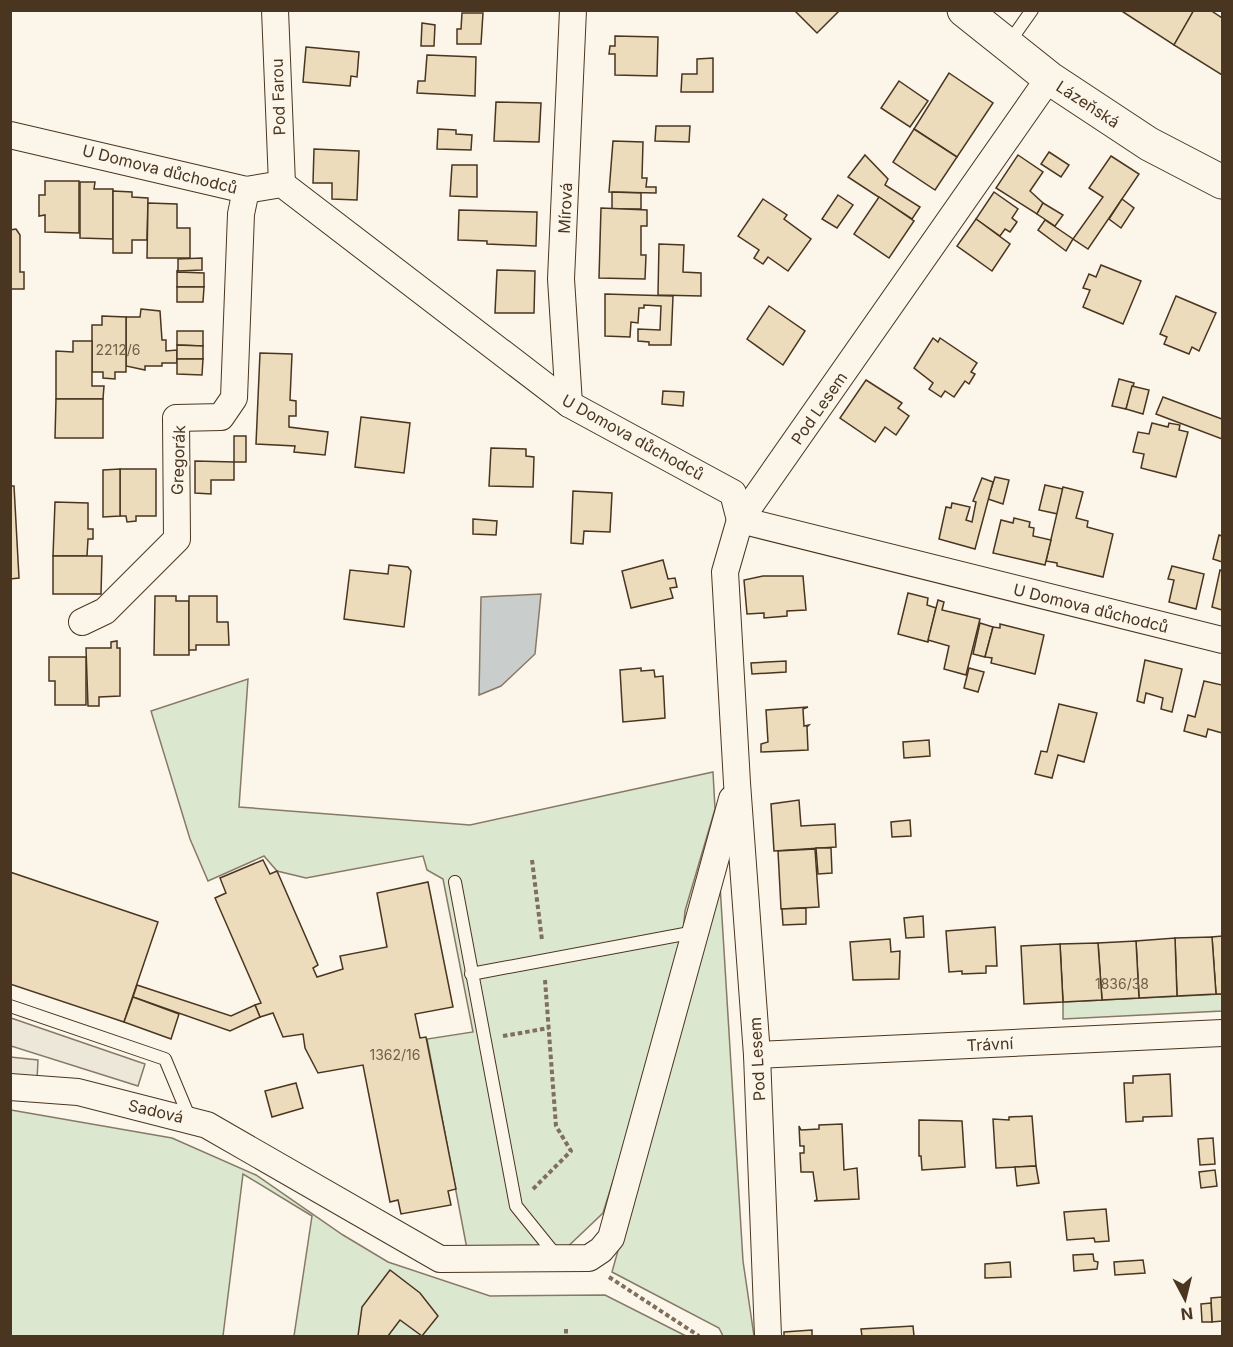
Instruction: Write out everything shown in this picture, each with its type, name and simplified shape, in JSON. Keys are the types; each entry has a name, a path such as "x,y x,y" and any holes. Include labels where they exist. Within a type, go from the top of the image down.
{"street":[{"name":"Pod Farou","path":"275,10 282,184"},
{"name":"Mírová","path":"569,404 561,279 573,10"},
{"name":"Lázeňská","path":"964,10 1049,78 1149,144 1222,182"},
{"name":"Pod Lesem","path":"768,1336 758,1054 736,783 725,572 740,520 1049,78"},
{"name":"U Domova důchodců","path":"10,135 246,190 282,184 569,404 733,493 740,520 1222,640"},
{"name":"Gregorák","path":"82,622 105,611 177,539 176,418 221,417 234,398 241,214 246,190"},
{"name":"Pod Lesem","path":"589,1257 601,1250 611,1238 736,783"},
{"name":"Trávní","path":"758,1054 1222,1033"},
{"name":"Sadová","path":"10,1087 78,1092 207,1125 291,1171 440,1259 589,1257"}],"lane":[{"path":"1007,45 1032,10"},
{"path":"454,882 516,1206 559,1259"},
{"path":"471,974 695,932"},
{"path":"10,1006 165,1059 190,1119"}],"path":[{"path":"516,1206 571,1151 555,1126 544,960 532,860"},
{"path":"484,1040 549,1028"},
{"path":"589,1257 606,1275 699,1336"},
{"path":"566,1329 566,1336"}],"green space":[{"path":"248,679 239,807 470,825 713,772 715,809 685,911 680,965 603,1213 561,1253 467,1249 427,1039 473,1032 443,879 427,870 423,856 306,878 277,871 264,856 208,881 190,839 151,711"},
{"path":"720,885 743,1261 754,1336 723,1336 719,1328 612,1272"},
{"path":"1222,994 1222,1011 1063,1019 1063,1002"},
{"path":"11,1110 172,1138 256,1175 343,1235 388,1262 490,1296 605,1295 686,1336 294,1336 312,1216 243,1174 223,1336 11,1336"}],"shaded area":[{"path":"541,594 535,654 501,686 479,695 481,597"},
{"path":"11,1018 145,1064 138,1086 11,1046"},
{"path":"10,1057 38,1060 37,1080 11,1078"}],"building":[{"path":"794,10 840,10 817,33"},
{"path":"1120,10 1194,10 1174,45"},
{"path":"1194,10 1210,10 1222,18 1222,75 1174,45"},
{"path":"462,13 483,13 481,44 457,44 457,29 461,29"},
{"path":"422,23 435,25 434,46 421,46"},
{"path":"615,36 658,37 657,76 615,75 615,54 609,54 610,46 615,46"},
{"path":"306,47 359,52 357,77 351,76 350,86 303,82"},
{"path":"427,55 476,57 475,96 417,93 418,81 425,81"},
{"path":"713,58 713,92 681,92 682,74 697,74 697,59"},
{"path":"949,73 993,103 957,157 914,129"},
{"path":"899,81 928,101 910,127 881,108"},
{"path":"496,102 541,103 539,142 494,141"},
{"path":"656,126 690,126 689,142 655,141"},
{"path":"438,129 456,130 456,134 472,135 471,150 437,149"},
{"path":"914,129 957,157 935,190 893,162"},
{"path":"613,141 643,142 642,178 647,178 646,187 656,187 656,193 609,192"},
{"path":"314,149 359,151 357,200 332,199 332,183 313,183"},
{"path":"1049,152 1069,165 1061,177 1041,164"},
{"path":"865,155 888,179 885,185 920,207 912,219 848,177"},
{"path":"1018,155 1043,172 1030,191 1043,203 1037,214 996,188"},
{"path":"1111,156 1139,174 1088,249 1073,239 1103,197 1089,188"},
{"path":"452,165 477,165 477,197 450,196"},
{"path":"45,181 79,181 79,233 45,232 45,215 39,216 39,195 45,195"},
{"path":"80,182 95,182 94,189 113,189 113,239 80,238"},
{"path":"113,191 132,192 132,197 148,198 147,240 132,240 132,253 113,253"},
{"path":"612,192 641,193 641,209 612,209"},
{"path":"994,192 1018,209 1012,218 1017,222 1010,232 1005,229 1000,236 976,219"},
{"path":"838,195 853,205 837,228 822,219"},
{"path":"879,197 914,221 889,258 854,234"},
{"path":"763,199 787,215 784,219 811,239 788,271 768,257 763,264 754,258 759,250 738,236"},
{"path":"1122,199 1134,208 1121,228 1109,219"},
{"path":"148,203 177,204 177,228 190,228 190,258 147,258"},
{"path":"1043,203 1063,215 1055,226 1037,214"},
{"path":"601,208 647,210 647,226 641,226 641,255 646,255 645,279 599,278"},
{"path":"459,210 537,212 536,246 458,240"},
{"path":"976,219 1010,244 992,271 957,246"},
{"path":"1045,220 1073,239 1066,251 1038,230"},
{"path":"16,229 20,235 20,272 24,272 24,289 10,289 10,230"},
{"path":"659,244 684,245 683,272 701,273 701,296 658,295"},
{"path":"202,258 202,270 178,271 178,259"},
{"path":"1101,265 1141,281 1123,324 1083,307 1090,290 1083,288 1089,274 1096,277"},
{"path":"177,270 178,272 204,273 204,287 177,287"},
{"path":"497,270 535,271 534,313 495,313"},
{"path":"177,287 204,287 203,302 177,302"},
{"path":"605,294 673,296 671,345 649,345 649,342 638,341 638,329 660,330 661,306 644,305 644,308 639,308 638,323 631,322 630,337 605,336"},
{"path":"1176,296 1216,313 1199,351 1192,347 1189,354 1164,344 1167,337 1160,334"},
{"path":"769,306 805,331 783,365 747,339"},
{"path":"141,309 160,311 162,340 166,340 166,351 177,350 177,363 145,366 145,370 126,366 126,317 140,317"},
{"path":"102,316 126,317 126,372 115,372 115,379 103,378 103,372 92,372 92,325 102,325"},
{"path":"177,331 203,331 203,346 177,345"},
{"path":"933,338 938,342 940,338 977,363 971,372 975,374 969,384 965,381 954,397 945,391 941,397 929,389 933,383 914,368"},
{"path":"73,341 92,341 92,386 104,386 103,399 56,399 56,351 73,352"},
{"path":"177,345 203,346 203,359 177,359"},
{"path":"260,353 292,354 290,400 296,401 296,416 289,416 289,427 328,432 325,455 294,452 295,446 256,444"},
{"path":"177,359 203,359 202,375 177,374"},
{"path":"1119,379 1134,383 1126,409 1112,406"},
{"path":"866,380 902,403 898,408 909,416 896,435 885,427 875,442 840,418"},
{"path":"1132,386 1149,390 1143,414 1126,409"},
{"path":"663,391 684,392 683,406 662,404"},
{"path":"1163,397 1222,419 1222,439 1156,414"},
{"path":"56,399 103,399 103,438 55,438"},
{"path":"361,417 410,423 404,473 355,467"},
{"path":"1152,423 1168,427 1169,423 1180,425 1179,430 1188,432 1176,477 1141,468 1144,454 1133,452 1138,432 1149,434"},
{"path":"234,436 246,436 246,462 234,462"},
{"path":"491,448 526,449 526,456 534,457 533,487 489,486"},
{"path":"195,461 234,462 234,480 211,480 211,494 195,493"},
{"path":"120,469 156,469 156,516 136,516 136,521 127,522 126,516 120,516"},
{"path":"120,469 120,516 103,517 103,470"},
{"path":"995,477 1009,480 1003,504 988,499"},
{"path":"982,478 993,482 975,549 939,539 946,507 951,508 952,503 970,507 966,520 972,522 976,502 973,501"},
{"path":"1045,485 1063,489 1058,514 1039,510"},
{"path":"10,486 14,486 19,578 10,579"},
{"path":"1063,487 1083,492 1076,518 1088,521 1087,527 1113,534 1103,577 1057,566 1057,563 1046,561"},
{"path":"573,491 612,493 610,532 584,531 583,544 571,543"},
{"path":"55,502 88,503 88,529 93,529 93,539 88,539 87,556 53,556"},
{"path":"1014,518 1030,522 1029,527 1034,528 1033,536 1051,540 1045,565 993,553 1001,520 1013,523"},
{"path":"473,519 497,521 496,535 473,534"},
{"path":"1219,535 1222,536 1222,562 1213,559"},
{"path":"53,556 102,556 101,594 53,594"},
{"path":"663,560 668,579 675,578 677,587 670,588 673,598 631,608 622,571"},
{"path":"389,565 408,567 411,571 404,627 344,619 350,570 388,574"},
{"path":"1172,566 1204,574 1196,609 1169,602 1174,580 1168,579"},
{"path":"1220,570 1222,571 1222,610 1212,607"},
{"path":"763,576 803,576 806,610 787,611 787,616 764,618 764,613 747,614 744,580"},
{"path":"908,593 928,598 927,605 936,608 928,642 898,634"},
{"path":"155,596 176,596 176,601 189,601 189,655 154,655"},
{"path":"189,596 217,596 217,622 228,622 229,645 196,645 196,650 189,650"},
{"path":"938,600 944,602 942,610 980,619 966,675 944,669 949,646 928,640"},
{"path":"980,623 993,627 985,657 973,654"},
{"path":"1000,624 1044,635 1035,674 991,663 992,658 985,657 993,627 1000,628"},
{"path":"117,641 117,648 120,648 120,696 99,697 99,706 88,706 86,648 111,648 111,642"},
{"path":"49,657 86,657 86,705 55,705 55,681 49,681"},
{"path":"1145,660 1182,669 1172,712 1161,709 1163,698 1146,693 1144,703 1137,701"},
{"path":"786,661 786,672 752,674 751,663"},
{"path":"641,668 641,671 654,670 655,677 663,676 665,718 623,722 620,670"},
{"path":"969,668 984,672 978,692 964,688"},
{"path":"1204,681 1222,685 1222,733 1208,729 1206,737 1184,731 1188,715 1195,717"},
{"path":"1059,704 1097,713 1084,762 1058,755 1052,778 1035,774 1041,751 1047,752"},
{"path":"808,707 803,709 804,726 809,725 807,727 808,750 761,752 761,744 768,742 766,710"},
{"path":"929,740 930,756 904,758 903,742"},
{"path":"799,800 801,826 835,824 836,847 774,851 771,804"},
{"path":"910,820 911,836 892,837 891,822"},
{"path":"816,848 831,848 832,873 818,874"},
{"path":"815,849 819,907 781,909 778,851"},
{"path":"263,860 270,874 277,871 318,965 313,968 317,977 343,969 340,956 387,947 377,893 428,882 453,1007 415,1014 420,1038 426,1037 456,1189 448,1191 451,1205 401,1214 398,1200 390,1202 363,1065 318,1073 305,1048 303,1034 283,1037 273,1013 260,1017 255,1005 261,1003 215,898 226,893 220,878"},
{"path":"10,872 158,922 124,1022 10,984"},
{"path":"806,908 806,924 783,925 782,909"},
{"path":"923,916 924,937 906,938 904,918"},
{"path":"995,927 997,966 986,966 986,973 949,972 946,931"},
{"path":"1222,936 1222,994 1216,994 1212,937"},
{"path":"1212,937 1216,994 1177,996 1175,938"},
{"path":"1175,938 1177,996 1139,998 1136,941"},
{"path":"890,939 891,952 900,951 899,979 853,980 850,942"},
{"path":"1136,941 1139,998 1102,1000 1098,943"},
{"path":"1098,943 1102,1000 1063,1002 1060,944"},
{"path":"1060,944 1063,1002 1024,1004 1021,946"},
{"path":"137,985 231,1016 255,1005 260,1017 230,1031 133,997"},
{"path":"133,997 179,1014 171,1039 124,1022"},
{"path":"1170,1074 1172,1116 1143,1117 1143,1121 1126,1122 1124,1083 1133,1083 1133,1076"},
{"path":"296,1083 303,1108 272,1117 265,1091"},
{"path":"1032,1116 1036,1166 996,1168 993,1119 1009,1120 1009,1117"},
{"path":"919,1120 962,1121 965,1167 922,1170 921,1156 919,1156"},
{"path":"842,1124 844,1170 857,1168 859,1199 814,1201 817,1200 813,1172 801,1172 800,1153 804,1153 804,1146 800,1146 799,1126 801,1130 819,1129 819,1125"},
{"path":"1213,1138 1215,1164 1200,1165 1198,1139"},
{"path":"1036,1166 1039,1183 1017,1186 1015,1167"},
{"path":"1215,1170 1217,1186 1201,1188 1199,1172"},
{"path":"1106,1209 1109,1241 1095,1242 1094,1238 1067,1240 1064,1212"},
{"path":"1093,1254 1094,1261 1098,1262 1097,1269 1074,1271 1073,1255"},
{"path":"1143,1260 1145,1273 1115,1275 1114,1262"},
{"path":"1010,1262 1011,1277 985,1278 985,1264"},
{"path":"390,1270 420,1293 438,1316 422,1336 400,1320 388,1336 358,1336 362,1307"},
{"path":"1222,1297 1222,1321 1212,1322 1211,1298"},
{"path":"1211,1303 1212,1322 1202,1322 1201,1304"},
{"path":"913,1326 914,1336 862,1336 861,1329"},
{"path":"812,1330 812,1336 784,1336 784,1332"}]}
